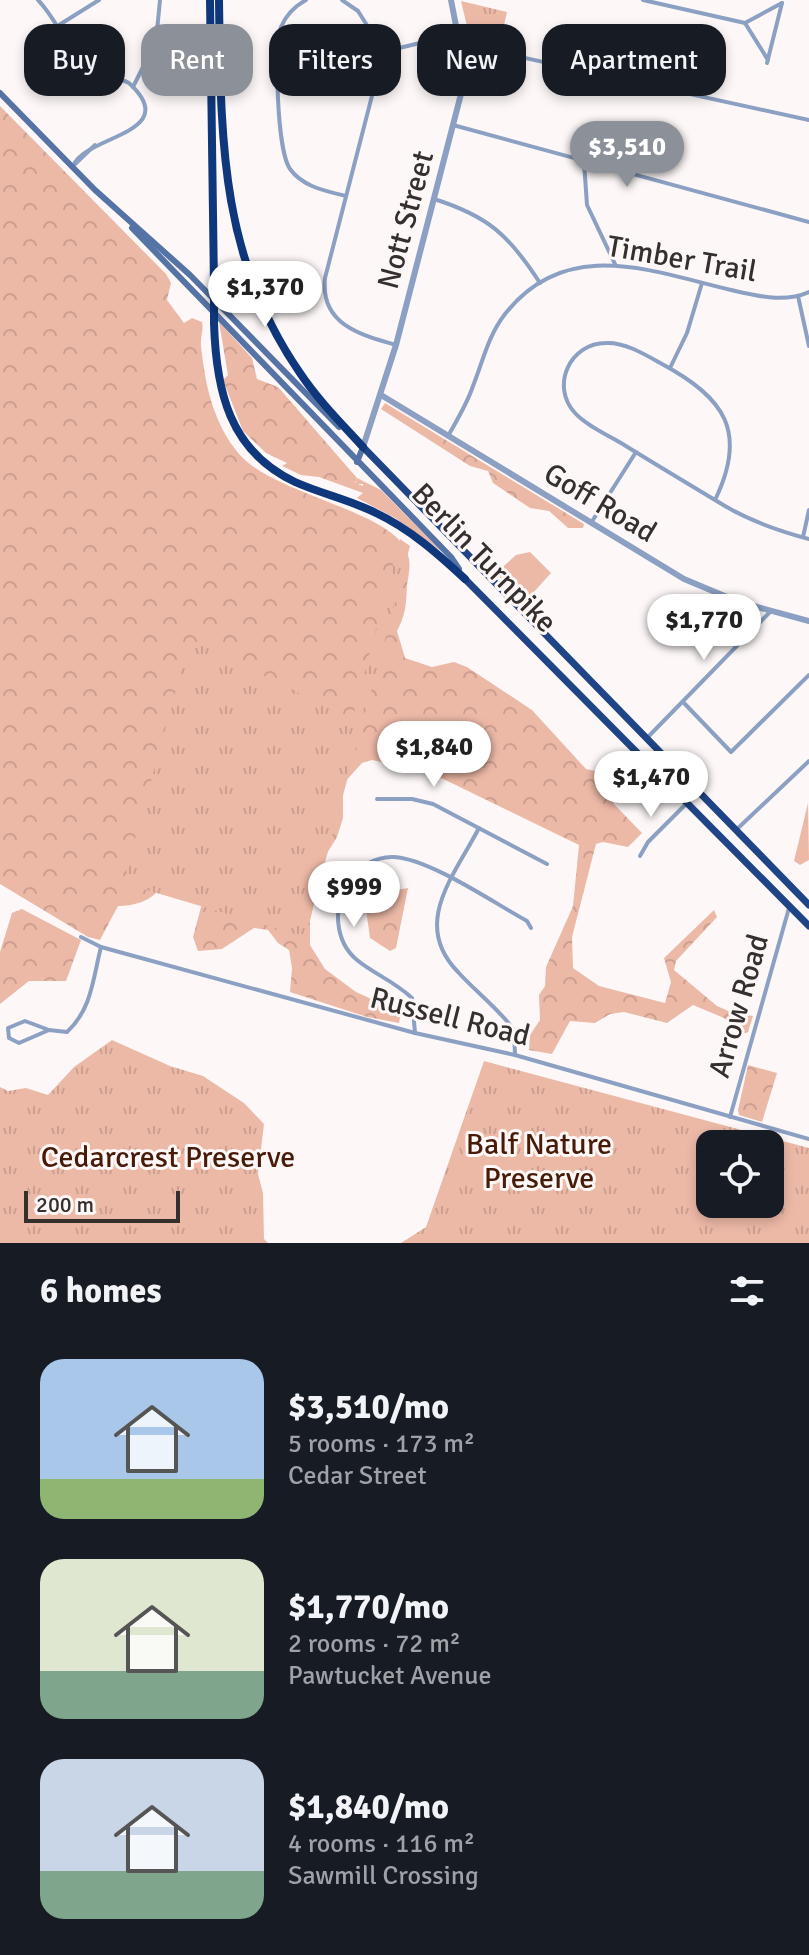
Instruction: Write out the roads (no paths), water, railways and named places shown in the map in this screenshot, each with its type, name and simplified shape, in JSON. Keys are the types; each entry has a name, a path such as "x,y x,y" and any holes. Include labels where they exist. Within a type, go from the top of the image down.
{"highway":[{"path":"210,0 214,323 221,397 237,432 256,455 295,482 392,521 465,579"},
{"path":"219,0 222,150 242,255 263,308 291,359 318,397 363,447"},
{"name":"Berlin Turnpike","path":"363,447 809,905"},
{"name":"Berlin Turnpike","path":"465,579 809,926"},
{"path":"636,749 646,739"},
{"path":"789,906 793,889"}],"main road":[{"name":"Berlin Turnpike","path":"0,93 128,221 451,557 465,579"},
{"name":"Berlin Turnpike","path":"128,221 182,267 363,447"},
{"path":"357,462 363,447"}],"street":[{"path":"38,0 58,24"},
{"path":"61,24 99,0"},
{"path":"133,87 156,41 160,0"},
{"path":"342,0 358,11 366,24"},
{"name":"Nott Street","path":"451,0 457,24"},
{"path":"643,0 745,23 782,1"},
{"path":"302,1 286,19 279,39 282,152 291,170 304,182 346,196"},
{"path":"745,23 768,62 782,1"},
{"path":"526,58 809,120"},
{"path":"72,167 88,147 127,134 140,123 142,105 133,87 125,83"},
{"path":"373,96 325,278 326,301 333,316 348,329 396,345"},
{"name":"Nott Street","path":"363,447 396,345 460,96"},
{"path":"453,125 809,222"},
{"path":"584,162 586,203 615,264"},
{"path":"434,199 469,211 497,228 514,245 540,283"},
{"name":"Timber Trail","path":"448,436 470,394 495,328 513,304 540,283 578,267 615,264 762,297 798,296 809,292"},
{"path":"670,368 687,333 702,283"},
{"path":"798,296 809,346"},
{"path":"715,500 731,459 727,422 706,393 670,368 624,346 605,343 580,351 566,370 564,393 575,413 715,500 755,522 806,538 809,510"},
{"name":"Goff Road","path":"381,395 692,583 809,621"},
{"path":"591,523 636,452"},
{"path":"646,739 771,611"},
{"path":"684,703 731,752 809,675"},
{"path":"736,830 809,761"},
{"path":"377,799 412,799 433,804 547,864"},
{"path":"640,856 648,842 688,802"},
{"path":"479,828 438,905 437,941 457,972 514,1030 515,1055"},
{"path":"415,1033 412,998 391,979 355,959 342,940 337,917 341,894 354,872 375,860 394,857 420,863 527,921 531,928"},
{"name":"Arrow Road","path":"730,1117 789,906"},
{"name":"Russell Road","path":"81,937 101,947 415,1033 515,1055 809,1139"},
{"path":"49,1030 19,1043 9,1038 8,1028 25,1021 49,1030 67,1032 78,1022 89,1002 101,947"}],"park label":[{"name":"Cedarcrest Preserve","path":"168,1157"},
{"name":"Balf Nature Preserve","path":"539,1161"}]}
